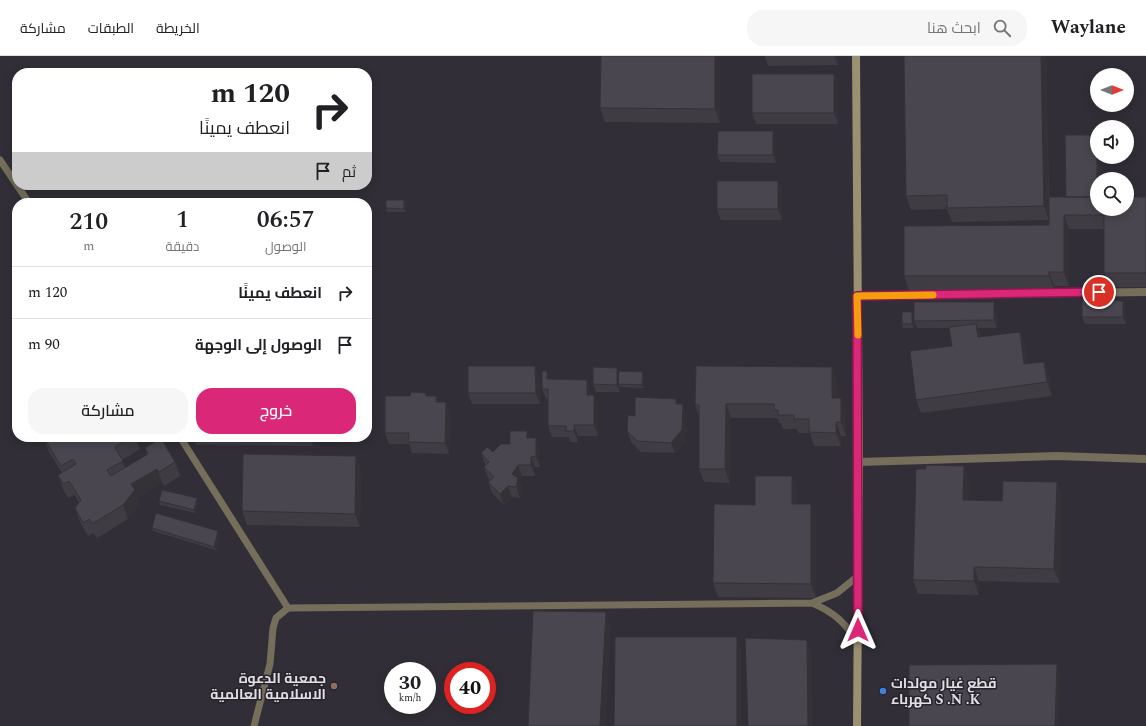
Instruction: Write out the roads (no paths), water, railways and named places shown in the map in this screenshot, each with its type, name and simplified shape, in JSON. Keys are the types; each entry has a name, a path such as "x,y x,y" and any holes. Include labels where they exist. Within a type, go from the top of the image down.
{"street":[{"path":"856,56 859,462 857,726"},
{"path":"857,296 1146,292"},
{"path":"859,462 1057,456 1146,459"}],"lane":[{"path":"0,160 12,178"},
{"path":"183,442 288,608"},
{"path":"254,726 270,664 273,628 276,618 288,608 812,603 837,592 858,576"},
{"path":"812,603 833,614 843,622 858,644"}],"place":[{"name":"جمعية الدعوة الاسلامية العالمية","path":"334,686"},
{"name":"قطع غيار مولدات كهرباء S .N .K","path":"883,691"}]}
